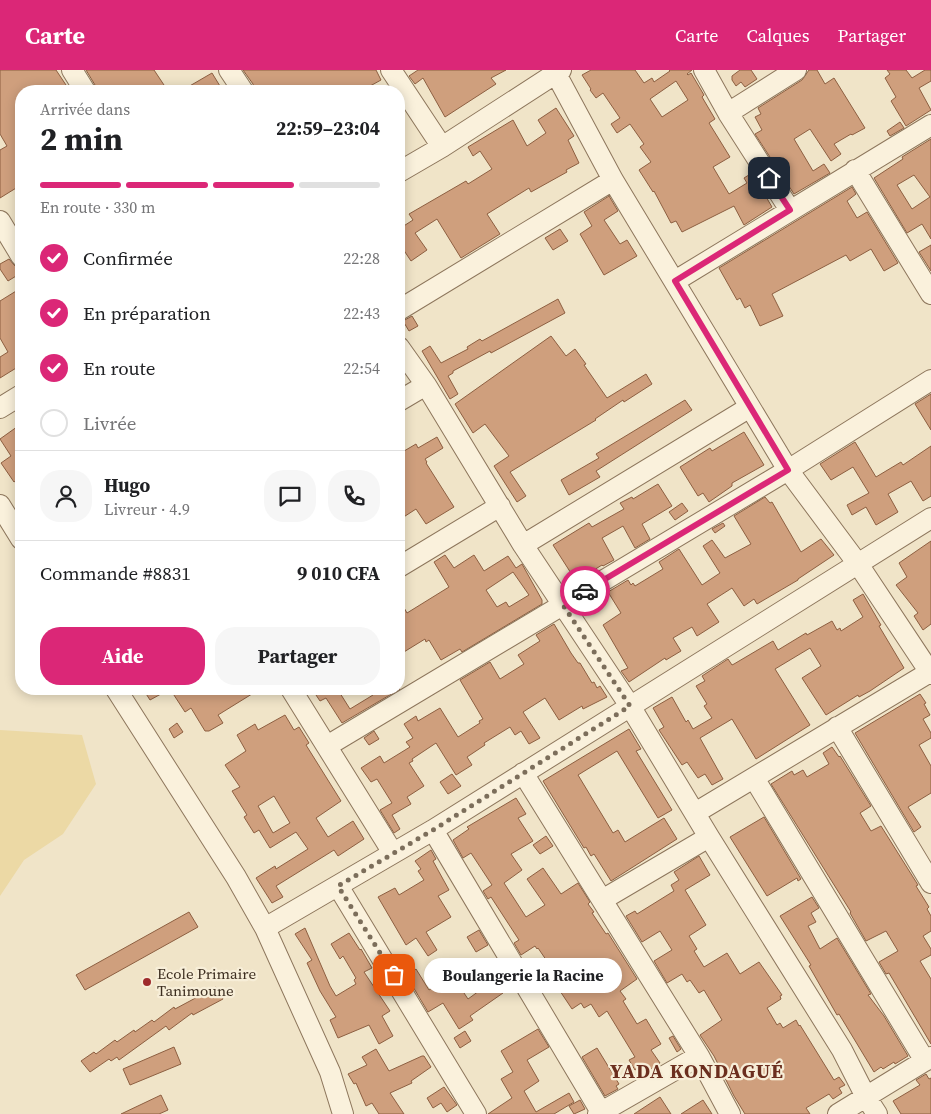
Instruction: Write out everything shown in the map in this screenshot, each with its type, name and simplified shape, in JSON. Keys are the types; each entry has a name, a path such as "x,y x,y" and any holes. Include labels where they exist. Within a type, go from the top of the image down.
{"street":[{"path":"72,70 81,85"},
{"path":"229,70 239,85"},
{"path":"392,70 402,85"},
{"path":"704,70 728,113 790,210"},
{"path":"728,113 796,70"},
{"path":"405,169 442,147 557,71 614,180 788,470 858,564 930,673 695,813"},
{"path":"405,90 442,147"},
{"path":"675,281 931,125"},
{"path":"855,170 931,294"},
{"path":"405,306 614,180"},
{"path":"0,221 15,246"},
{"path":"405,355 426,385 523,545 630,706 842,1050 871,1106"},
{"path":"327,746 788,470 931,380"},
{"path":"405,397 426,385"},
{"path":"0,408 15,399"},
{"path":"523,545 750,407"},
{"path":"0,505 15,530"},
{"path":"405,563 500,506"},
{"path":"265,928 433,830 931,518"},
{"path":"120,695 236,877 265,928 330,1072 343,1114"},
{"path":"296,695 393,853"},
{"path":"837,727 931,883"},
{"path":"523,773 699,1056 730,1114"},
{"path":"754,778 928,1058 871,1106 838,1114"},
{"path":"433,830 600,1113 699,1056"},
{"path":"602,900 709,837"},
{"path":"338,886 476,1114"}],"sand":[{"path":"0,730 82,735 96,784 63,834 24,860 0,896"}],"building":[{"path":"0,70 56,70 66,85 15,85 15,189 0,198 0,150 7,146 0,134"},
{"path":"86,70 154,70 164,85 95,85"},
{"path":"243,70 376,70 381,80 372,85 253,84"},
{"path":"418,70 506,70 491,78 496,84 445,117 423,78 415,84 409,76"},
{"path":"591,70 635,70 644,83 652,78 654,82 669,70 692,70 687,74 691,73 704,95 702,97 715,119 709,123 730,157 713,167 729,194 747,183 744,178 752,173 772,207 744,225 734,206 682,232 676,221 671,223 654,191 639,170 651,162 640,147 644,144 630,124 617,133 611,124 620,118 603,93 596,98 582,75","holes":["676,81 688,100 662,117 650,99"]},
{"path":"740,70 751,70 757,79 745,87 741,82 736,86 732,76"},
{"path":"809,70 817,70 825,84 834,78 865,128 834,144 841,154 831,161 810,129 794,139 813,171 824,164 830,173 794,194 755,134 762,130 755,117 761,114 758,108 802,80"},
{"path":"887,70 906,70 912,78 925,70 931,70 931,81 919,88 931,110 906,126 891,101 896,97 885,78 890,74"},
{"path":"212,73 219,85 191,85"},
{"path":"556,108 574,136 568,140 579,163 531,192 529,188 487,214 500,234 461,258 437,219 415,233 427,250 411,261 405,252 405,225 413,220 409,214 466,181 468,184 492,169 480,151 473,156 468,147 513,120 527,146 546,133 538,120"},
{"path":"900,122 904,128 890,136 887,131"},
{"path":"931,139 931,239 922,224 907,233 874,178 903,159 902,157","holes":["914,175 930,197 912,209 897,185"]},
{"path":"852,187 856,194 847,201 857,218 867,212 898,263 884,271 871,249 850,261 846,255 772,294 783,316 760,326 750,305 745,308 740,298 737,300 719,268"},
{"path":"609,196 618,211 604,220 620,244 627,240 637,256 604,275 580,234 592,226 584,212"},
{"path":"560,229 568,241 553,250 545,238"},
{"path":"931,245 931,271 919,252"},
{"path":"9,259 15,266 15,277 8,281 0,269 0,264"},
{"path":"15,292 15,369 0,378 0,357 8,352 0,338 0,301"},
{"path":"558,299 565,313 453,371 448,376 458,394 450,399 422,351 430,346 441,363 468,349 467,347 480,339 482,341"},
{"path":"412,316 418,326 409,331 405,324 405,320"},
{"path":"551,336 566,356 575,349 607,398 646,374 652,384 624,402 623,400 596,420 510,472 526,496 517,502 494,466 509,456 485,424 473,433 455,404"},
{"path":"931,394 931,430 915,404"},
{"path":"685,400 692,410 596,471 600,477 569,495 561,480 599,458 596,454"},
{"path":"15,428 14,482 1,463 11,456 0,439"},
{"path":"744,432 764,465 732,483 732,486 709,502 703,493 698,496 680,467 710,448 712,451"},
{"path":"437,437 443,448 425,459 454,507 426,524 416,509 405,516 405,450 416,444 418,448"},
{"path":"855,442 876,477 901,462 903,465 931,446 931,496 923,501 911,481 888,494 898,512 876,525 866,507 852,515 847,505 869,493 853,467 831,480 820,464"},
{"path":"658,484 672,506 642,524 650,539 635,548 623,526 602,538 614,560 576,581 553,545 589,523 592,527 624,509 620,503 632,497 633,499"},
{"path":"765,497 770,503 772,502 801,552 821,539 834,555 798,580 757,604 754,599 744,606 732,588 707,604 719,622 697,636 692,627 673,638 681,651 666,660 665,658 629,682 621,671 628,668 603,625 621,613 608,592 628,580 631,585 633,583 635,586 663,569 659,562 679,549 702,585 720,573 703,546 712,540 725,558 751,544 734,516"},
{"path":"682,503 688,511 675,520 669,512"},
{"path":"723,523 725,526 715,533 712,529"},
{"path":"931,541 931,624 923,630 914,616 918,613 896,585 907,577 899,563"},
{"path":"445,555 454,568 474,555 484,571 508,556 516,568 522,564 542,600 542,604 462,652 460,649 441,660 429,640 426,642 425,639 405,651 405,610 407,613 449,587 434,562","holes":["513,572 529,595 509,607 506,602 497,607 486,590"]},
{"path":"863,594 881,625 879,626 904,668 870,691 859,697 858,695 826,715 802,678 821,666 810,648 775,669 810,725 756,759 732,719 700,738 723,779 712,785 705,774 698,778 687,762 682,765 659,730 664,727 653,708 672,697 686,722 688,720 693,729 712,718 704,706 707,704 696,686 705,681 702,676 728,659 732,665 773,641 778,650 806,633 807,635 832,621 837,630 840,628 841,631 863,617 853,600"},
{"path":"554,624 592,683 594,682 597,688 600,686 607,697 583,709 582,706 559,720 545,698 523,712 540,738 529,744 521,731 515,735 510,727 484,743 485,745 467,757 472,765 456,775 436,743 409,763 424,786 407,797 411,804 392,815 400,829 394,833 380,810 392,803 377,779 371,782 361,768 380,756 384,763 410,747 406,742 413,738 404,724 416,716 418,721 440,708 458,737 480,723 479,721 483,719 460,680 490,662 500,679 524,664 518,655 540,641 536,635"},
{"path":"920,694 926,703 924,704 930,715 923,719 931,733 931,738 919,745 931,766 931,793 908,807 921,827 914,832 855,733"},
{"path":"147,695 159,695 150,700"},
{"path":"174,695 250,695 218,715 223,723 209,731 205,731 191,708 185,712"},
{"path":"316,695 341,695 350,709 373,695 390,695 342,723 326,698 320,701"},
{"path":"285,715 294,730 299,727 309,743 306,745 341,801 316,818 328,837 353,821 364,839 338,856 334,850 276,886 283,897 272,903 256,878 275,866 276,869 308,849 296,832 270,848 259,830 254,833 244,817 247,815 232,791 240,787 225,765 246,751 237,735 255,724 258,730","holes":["274,796 290,823 273,833 258,806"]},
{"path":"177,723 183,732 174,738 169,729"},
{"path":"629,729 641,749 636,751 672,810 658,818 617,751 578,775 613,833 618,830 625,842 664,818 677,839 611,881 594,854 591,856 586,847 584,848 543,781"},
{"path":"374,731 379,739 369,745 364,738"},
{"path":"832,747 840,756 871,806 860,813 871,831 881,826 918,885 916,886 929,907 927,909 931,916 931,931 923,936 931,949 931,955 920,961 931,979 931,1044 889,973 886,974 879,962 898,951 886,931 866,941 851,912 771,784 792,771 794,775 803,770 807,777 829,764 823,753"},
{"path":"452,774 461,786 448,794 440,782"},
{"path":"516,798 526,814 518,818 533,841 511,854 522,870 504,883 526,917 545,905 527,879 543,868 561,894 578,883 590,902 588,904 594,912 592,913 606,934 608,933 637,979 620,991 626,999 623,1001 637,1024 646,1019 661,1044 651,1050 660,1063 648,1071 644,1064 635,1070 629,1060 635,1057 607,1011 599,1017 591,1004 584,1008 581,1003 572,1009 548,973 553,970 538,948 535,946 521,955 514,943 519,940 491,897 488,899 483,891 492,885 471,853 463,858 453,840 469,829 467,827"},
{"path":"764,817 801,879 798,881 797,878 767,896 730,837"},
{"path":"546,836 553,846 540,854 533,845"},
{"path":"431,850 436,859 433,861 449,890 438,896 451,917 426,932 437,950 428,956 416,938 406,945 378,897 395,888 399,895 424,880 418,871 421,869 415,861"},
{"path":"699,856 710,875 685,890 706,925 689,936 697,949 694,951 704,967 727,953 740,974 759,962 782,995 780,996 781,999 767,1008 777,1025 780,1023 783,1028 796,1020 834,1080 839,1077 845,1085 839,1088 842,1093 833,1099 829,1094 806,1108 810,1114 745,1114 714,1056 700,1035 722,1020 704,990 699,993 690,980 687,982 682,974 667,983 654,961 672,950 660,931 642,942 626,916 635,911 637,914 674,891 671,885 679,880 674,872"},
{"path":"812,897 819,908 811,913 816,922 808,926 820,949 837,938 871,994 868,995 884,1016 908,1056 895,1064 894,1062 874,1072 839,1014 837,1015 809,966 811,965 780,916"},
{"path":"189,912 198,927 85,990 76,975"},
{"path":"305,928 336,996 356,984 354,980 356,978 343,956 340,959 331,944 349,933 372,968 364,972 390,1011 382,1016 393,1036 379,1044 369,1025 338,1038 330,1020 336,1017 320,991 307,963 312,960 295,934"},
{"path":"479,930 488,945 476,952 467,937"},
{"path":"406,969 409,974 416,969 429,990 452,975 468,999 494,980 503,993 470,1016 473,1020 459,1029 443,1003 428,1012 403,970"},
{"path":"216,987 223,999 193,1015 192,1013 169,1030 166,1026 119,1060 117,1057 111,1061 109,1059 90,1072 81,1061 94,1052 96,1054 115,1040 117,1042 134,1030 135,1032 152,1020 154,1022 174,1007 175,1009"},
{"path":"538,1029 549,1047 527,1060 539,1081 524,1091 536,1112 569,1093 574,1102 554,1114 488,1114 512,1098 501,1079 513,1072 501,1051"},
{"path":"465,1031 471,1041 460,1048 454,1038"},
{"path":"673,1036 681,1049 677,1052 669,1038"},
{"path":"174,1047 181,1064 130,1085 123,1069"},
{"path":"597,1048 619,1084 616,1086 618,1089 605,1096 582,1057"},
{"path":"376,1049 389,1071 422,1056 424,1056 431,1067 411,1081 412,1083 390,1093 404,1114 379,1114 372,1103 366,1106 356,1083 354,1084 348,1074 367,1065 362,1057"},
{"path":"926,1074 929,1079 931,1078 931,1114 901,1114 893,1101 920,1085 916,1080"},
{"path":"444,1087 457,1105 447,1112 441,1103 433,1108 427,1098"},
{"path":"161,1095 168,1110 159,1114 121,1114"},
{"path":"660,1097 671,1114 634,1114"},
{"path":"580,1100 585,1109 574,1114 569,1106"},
{"path":"703,1100 712,1114 681,1114"}],"way so far":[{"path":"394,975 338,886 433,830 630,706 563,605 585,591"}],"place":[{"name":"Boulangerie la Racine","path":"394,975"},
{"name":"Ecole Primaire Tanimoune","path":"147,982"}],"district":[{"name":"YADA KONDAGUÉ","path":"697,1071"}],"route":[{"path":"585,591 788,470 675,281 790,210 769,178"}]}
